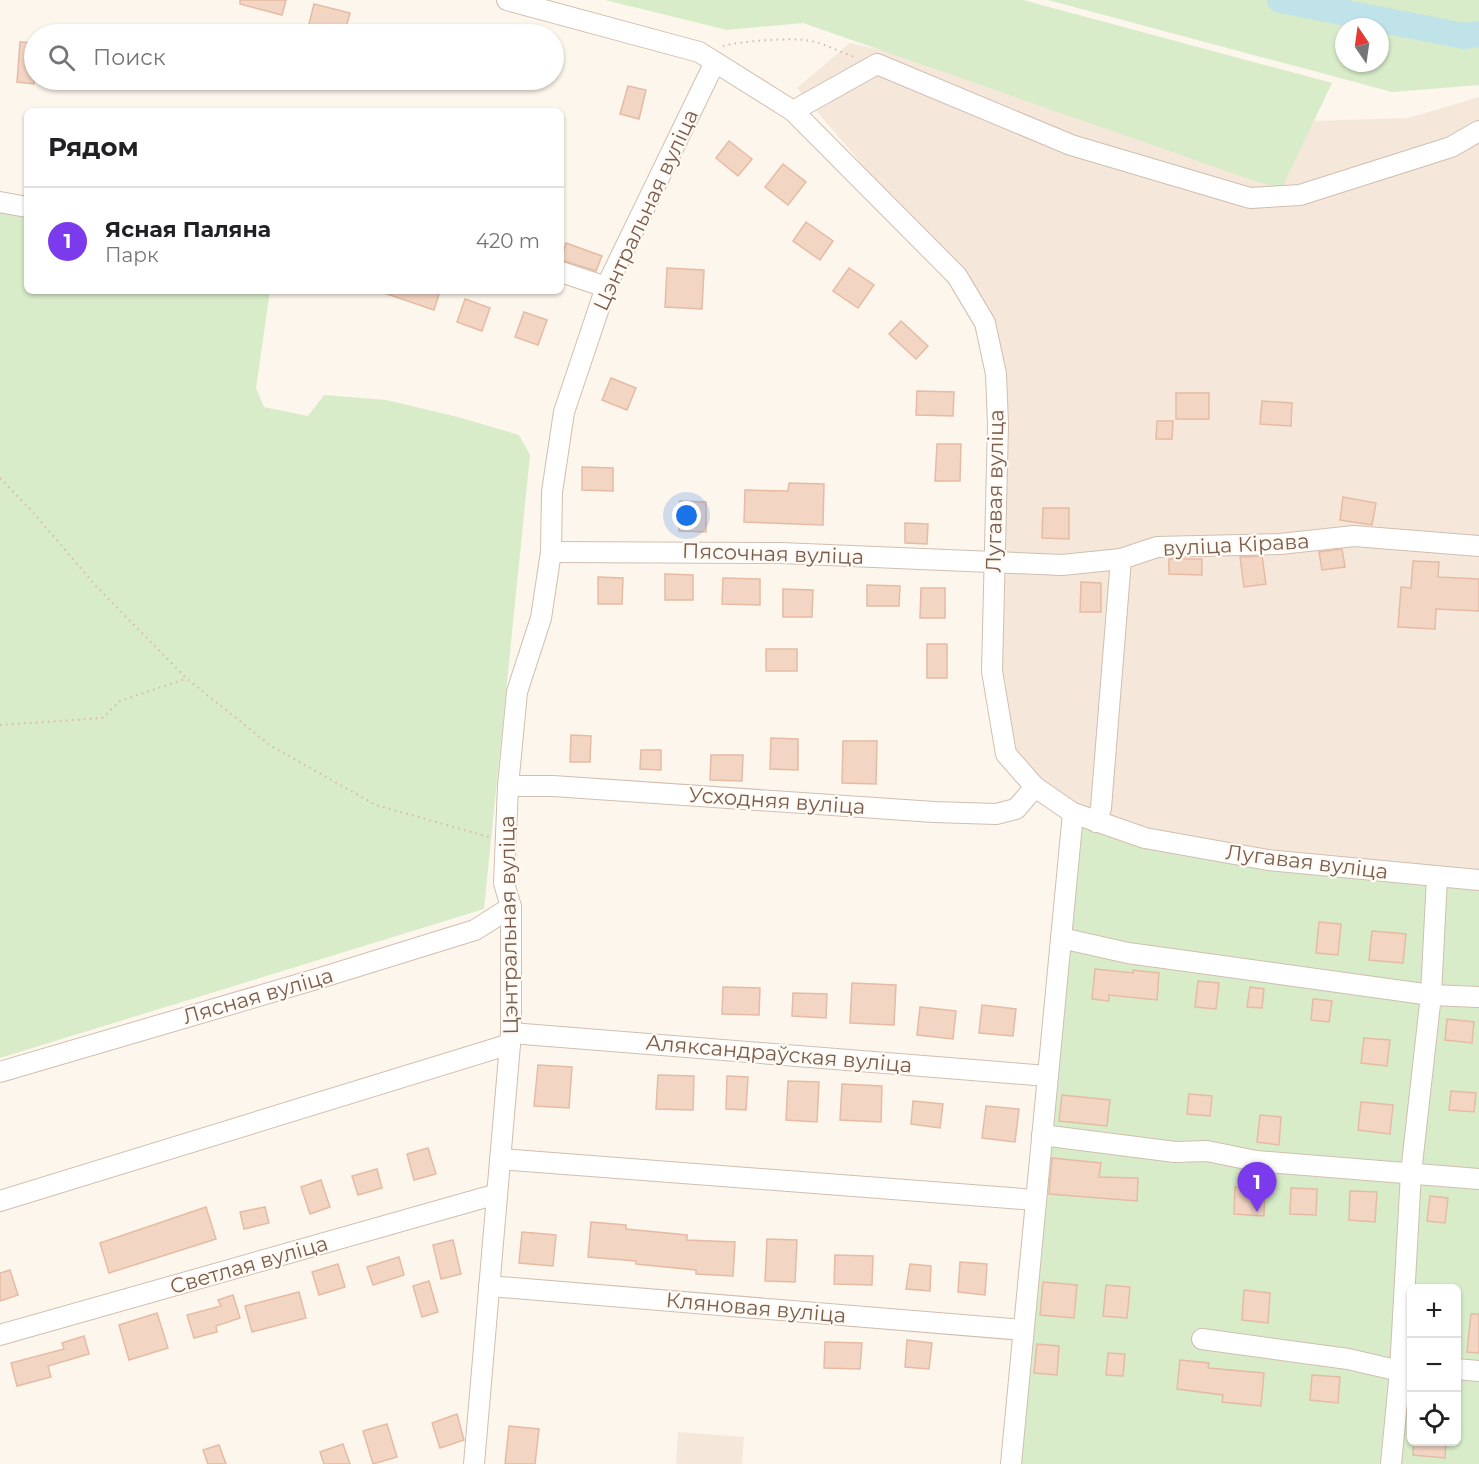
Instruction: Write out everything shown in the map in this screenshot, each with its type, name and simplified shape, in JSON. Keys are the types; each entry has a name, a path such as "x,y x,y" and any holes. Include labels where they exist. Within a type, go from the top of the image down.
{"street":[{"name":"Лугавая вуліца","path":"507,0 707,57 793,111 957,276 985,323 996,374 998,424 992,671 1006,754 1035,787 1073,813 1145,838 1268,860 1479,880"},
{"name":"Цэнтральная вуліца","path":"474,1464 510,1039 511,907 504,883 508,786 518,692 541,618 551,552 552,492 564,412 606,287 707,57"},
{"path":"793,111 877,64 1071,145 1250,198 1300,195 1451,147 1479,131"},
{"path":"0,202 24,206"},
{"path":"564,273 606,287"},
{"name":"вуліца Кірава","path":"994,562 1062,565 1121,559 1157,548 1280,544 1354,536 1479,546"},
{"name":"Пясочная вуліца","path":"551,552 781,553 994,562"},
{"path":"1096,822 1101,808 1121,559"},
{"name":"Усходняя вуліца","path":"508,786 553,786 898,810 996,814 1016,809 1035,787"},
{"path":"1011,1464 1073,813"},
{"path":"1391,1464 1406,1371 1411,1173 1431,995 1437,877"},
{"name":"Лясная вуліца","path":"0,1072 475,930 511,907"},
{"path":"1061,938 1128,953 1431,995 1479,997"},
{"path":"0,1201 510,1039"},
{"name":"Аляксандраўская вуліца","path":"510,1039 1048,1076"},
{"path":"1042,1135 1175,1152 1207,1151 1256,1161 1479,1179"},
{"path":"500,1159 1036,1200"},
{"name":"Светлая вуліца","path":"0,1335 497,1194"},
{"name":"Кляновая вуліца","path":"489,1286 1023,1330"},
{"path":"1202,1339 1348,1359 1406,1371"},
{"path":"1461,1369 1479,1371"}],"path":[{"path":"707,57 733,43 810,40 877,64"},
{"path":"0,478 33,511 95,585 186,678 271,746 376,805 506,842"},
{"path":"0,725 102,718 120,701 186,678"}],"shaded area":[{"path":"850,43 1214,124 1408,118 1479,97 1479,873 1145,838 1096,822 1006,754 992,671 996,374 957,276 797,88"},
{"path":"678,1432 744,1437 742,1464 676,1464"}],"green space":[{"path":"605,0 1023,0 1332,83 1281,190 803,23 727,30"},
{"path":"1048,0 1479,0 1479,85 1392,92"},
{"path":"0,208 24,213 24,294 270,294 256,388 264,407 308,416 324,395 386,400 458,417 519,435 530,455 484,909 0,1058"},
{"path":"1073,813 1145,838 1479,873 1479,1464 1011,1464"}],"building":[{"path":"240,0 286,0 282,15 240,4"},
{"path":"314,4 350,13 347,24 309,24"},
{"path":"20,42 24,42 24,83 17,82"},
{"path":"628,86 646,90 639,119 620,114"},
{"path":"729,141 752,159 738,176 716,158"},
{"path":"783,164 806,182 788,205 765,187"},
{"path":"806,222 833,241 820,260 793,241"},
{"path":"566,243 602,256 596,271 564,261"},
{"path":"667,268 704,270 702,309 665,307"},
{"path":"849,268 874,285 858,308 833,291"},
{"path":"387,294 439,294 434,310"},
{"path":"465,299 490,308 482,331 457,322"},
{"path":"524,312 547,320 538,345 515,337"},
{"path":"901,321 928,346 916,359 889,334"},
{"path":"611,378 636,388 627,410 602,400"},
{"path":"917,391 954,392 953,416 916,415"},
{"path":"1176,393 1209,393 1209,419 1176,419"},
{"path":"1262,401 1292,403 1291,426 1260,424"},
{"path":"1157,421 1173,421 1172,439 1156,439"},
{"path":"937,444 961,444 960,481 935,481"},
{"path":"582,467 613,468 613,491 582,490"},
{"path":"789,483 824,484 823,525 744,522 745,490 788,491"},
{"path":"1343,497 1376,503 1372,525 1340,520"},
{"path":"680,501 706,502 706,532 679,531"},
{"path":"1043,508 1069,508 1069,539 1042,538"},
{"path":"905,523 928,524 927,544 905,543"},
{"path":"1342,549 1345,567 1322,570 1319,552"},
{"path":"1262,556 1266,584 1244,587 1240,557"},
{"path":"1169,559 1202,559 1202,575 1169,574"},
{"path":"1413,561 1439,562 1438,577 1479,579 1479,611 1436,609 1435,629 1398,627 1401,587 1411,588"},
{"path":"665,574 693,575 693,600 665,600"},
{"path":"598,577 623,578 622,604 598,604"},
{"path":"723,578 760,579 760,605 722,604"},
{"path":"1081,582 1101,583 1101,612 1080,612"},
{"path":"867,585 900,586 899,606 867,606"},
{"path":"921,588 945,588 945,618 920,618"},
{"path":"783,589 813,590 812,617 783,617"},
{"path":"927,644 947,644 947,678 927,678"},
{"path":"766,649 797,649 797,671 766,671"},
{"path":"571,735 591,736 590,762 570,762"},
{"path":"771,738 798,739 798,770 770,769"},
{"path":"843,741 877,741 876,784 842,783"},
{"path":"641,750 661,750 661,770 640,769"},
{"path":"711,755 743,755 742,781 710,780"},
{"path":"1319,922 1341,924 1338,955 1316,953"},
{"path":"1372,931 1406,934 1403,963 1369,960"},
{"path":"1095,969 1159,973 1157,1000 1109,995 1109,1001 1092,999"},
{"path":"1198,981 1219,983 1216,1009 1195,1007"},
{"path":"852,983 896,985 894,1025 850,1023"},
{"path":"723,987 760,988 759,1015 722,1014"},
{"path":"1250,987 1264,989 1262,1008 1247,1007"},
{"path":"793,993 827,994 826,1018 792,1016"},
{"path":"1313,999 1332,1001 1329,1022 1311,1020"},
{"path":"982,1005 1016,1009 1013,1036 979,1033"},
{"path":"920,1007 956,1011 953,1039 917,1035"},
{"path":"1447,1019 1474,1022 1472,1043 1445,1040"},
{"path":"1364,1038 1390,1040 1387,1066 1361,1063"},
{"path":"538,1065 572,1067 569,1108 534,1106"},
{"path":"658,1075 694,1076 693,1110 656,1109"},
{"path":"727,1076 748,1077 746,1110 726,1109"},
{"path":"788,1081 819,1082 817,1122 786,1120"},
{"path":"842,1084 882,1086 881,1122 840,1120"},
{"path":"1451,1091 1476,1093 1474,1112 1449,1110"},
{"path":"1189,1094 1212,1096 1210,1116 1187,1114"},
{"path":"1062,1095 1110,1100 1107,1126 1059,1121"},
{"path":"913,1101 943,1104 940,1128 911,1124"},
{"path":"1361,1102 1393,1105 1390,1134 1358,1130"},
{"path":"986,1106 1019,1109 1015,1142 982,1138"},
{"path":"1260,1115 1281,1117 1279,1145 1257,1142"},
{"path":"428,1148 436,1174 414,1180 407,1154"},
{"path":"1052,1158 1101,1163 1099,1177 1138,1178 1137,1201 1049,1194"},
{"path":"377,1169 382,1188 358,1195 352,1176"},
{"path":"321,1180 330,1207 310,1214 301,1187"},
{"path":"1235,1187 1265,1188 1264,1216 1234,1214"},
{"path":"1291,1188 1317,1189 1316,1215 1290,1214"},
{"path":"1350,1191 1377,1192 1375,1222 1349,1220"},
{"path":"1430,1196 1448,1198 1445,1223 1427,1221"},
{"path":"206,1207 216,1239 109,1273 100,1243"},
{"path":"265,1207 269,1223 244,1229 240,1212"},
{"path":"591,1222 626,1225 626,1229 687,1235 687,1240 735,1242 733,1276 696,1274 696,1270 588,1257"},
{"path":"522,1232 556,1235 553,1266 519,1263"},
{"path":"767,1239 797,1240 795,1282 765,1281"},
{"path":"453,1240 461,1274 441,1279 433,1245"},
{"path":"835,1255 873,1256 872,1285 834,1284"},
{"path":"399,1257 404,1275 373,1285 367,1267"},
{"path":"960,1262 987,1264 985,1295 958,1292"},
{"path":"338,1264 345,1287 319,1295 312,1272"},
{"path":"910,1264 931,1266 930,1291 906,1289"},
{"path":"10,1270 18,1295 0,1301 0,1273"},
{"path":"429,1281 438,1312 422,1317 413,1286"},
{"path":"1043,1282 1077,1285 1074,1318 1040,1315"},
{"path":"1106,1285 1130,1287 1127,1318 1103,1316"},
{"path":"1244,1290 1270,1293 1268,1323 1242,1320"},
{"path":"299,1292 306,1318 252,1332 245,1306"},
{"path":"233,1295 240,1318 216,1326 217,1332 194,1338 187,1315 221,1306 218,1300"},
{"path":"157,1313 168,1348 129,1360 119,1325"},
{"path":"1471,1314 1479,1314 1479,1353 1467,1352"},
{"path":"84,1336 89,1354 48,1366 51,1377 17,1386 11,1363 64,1349 62,1343"},
{"path":"907,1340 932,1343 929,1369 905,1367"},
{"path":"825,1342 862,1343 860,1369 824,1368"},
{"path":"1037,1344 1059,1346 1057,1375 1034,1373"},
{"path":"1108,1353 1125,1354 1123,1376 1106,1375"},
{"path":"1180,1360 1209,1363 1208,1368 1264,1373 1261,1406 1222,1402 1223,1395 1177,1389"},
{"path":"1312,1375 1340,1377 1338,1403 1310,1400"},
{"path":"457,1414 464,1440 440,1448 432,1423"},
{"path":"387,1424 397,1457 373,1464 363,1431"},
{"path":"509,1426 539,1429 535,1464 505,1464"},
{"path":"343,1444 350,1464 324,1464 320,1452"},
{"path":"219,1445 226,1464 208,1464 203,1450"},
{"path":"1414,1446 1446,1446 1445,1458 1413,1455"}],"waterway":[{"path":"1280,0 1464,36 1479,34"}],"place":[{"name":"Ясная Паляна","path":"1257,1212"}]}
